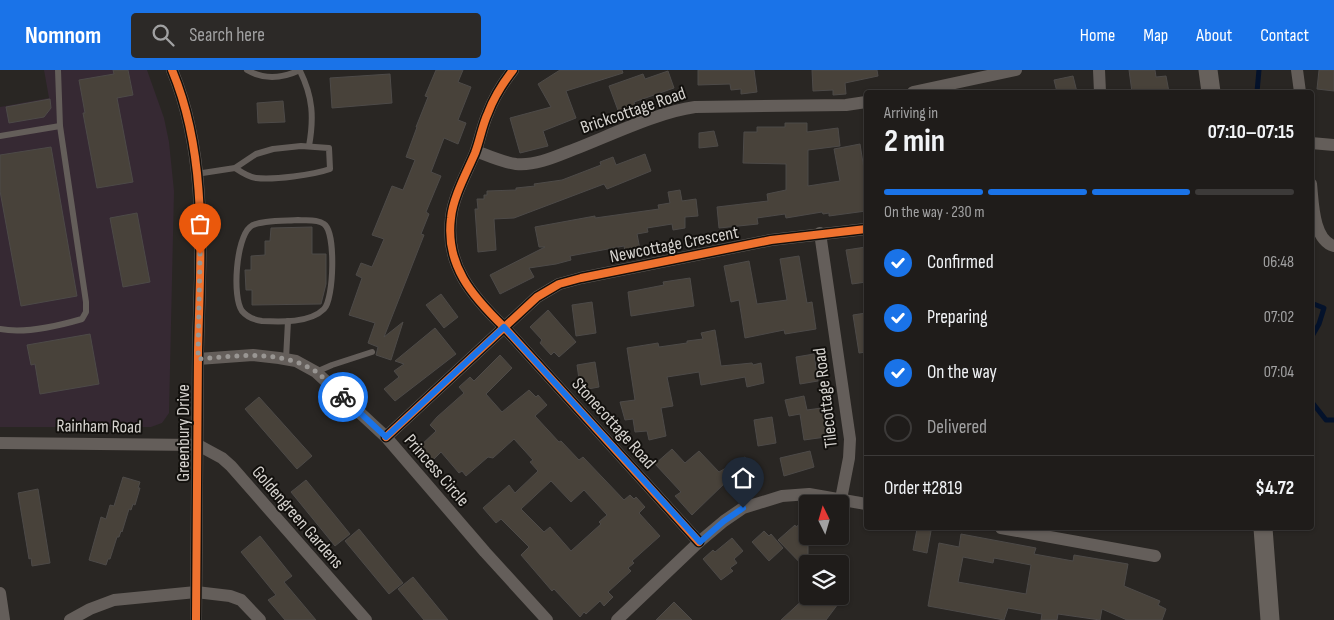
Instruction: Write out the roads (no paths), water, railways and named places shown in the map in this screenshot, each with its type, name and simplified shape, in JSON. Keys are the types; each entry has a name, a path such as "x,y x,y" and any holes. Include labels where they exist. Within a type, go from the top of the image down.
{"main road":[{"path":"1208,70 1211,90"},
{"path":"1263,530 1270,620"}],"street":[{"path":"504,327 481,305 459,272 450,238 450,217 459,190 476,151 488,113 500,87 513,70"},
{"path":"922,90 1016,70"},
{"path":"1099,70 1100,90"},
{"path":"1297,70 1300,90"},
{"name":"Greenbury Drive","path":"174,71 193,138 198,182 200,238 196,620"},
{"name":"Brickcottage Road","path":"476,151 510,162 531,163 547,160 631,126 684,108 846,105 864,102"},
{"path":"1314,143 1334,145"},
{"path":"1314,205 1317,226 1322,239 1334,246"},
{"name":"Newcottage Crescent","path":"386,437 537,297 559,284 771,240 864,229"},
{"name":"Tilecottage Road","path":"820,233 850,439 849,458 842,495"},
{"name":"Stonecottage Road","path":"504,327 700,542"},
{"name":"Princess Circle","path":"198,359 252,355 296,361 316,372 386,437 485,552 547,620"},
{"name":"Rainham Road","path":"0,443 198,445"},
{"name":"Goldengreen Gardens","path":"198,445 222,458 231,466 366,620"},
{"path":"617,620 700,542 724,521 743,508 782,496 815,495"},
{"path":"849,501 864,504"},
{"path":"1028,530 1069,533 1156,556"},
{"path":"70,620 90,609 114,600 196,592 230,596 241,600 260,620"},
{"path":"0,593 4,620"}],"lane":[{"path":"0,329 12,332 62,325 82,319 86,312 60,126 58,70"},
{"path":"247,70 258,76 269,77 285,75 300,70 308,90 313,117 309,146"},
{"path":"0,136 60,126"},
{"path":"196,174 235,168 256,154 268,151 309,146 329,148 330,169 316,173 257,178 246,175 235,168"},
{"path":"298,220 316,221 325,224 330,231 331,278 328,303 324,309 315,315 288,321 259,321 249,317 241,310 238,298 239,249 246,231 251,225 298,220"},
{"path":"286,359 288,321"},
{"path":"316,372 372,352"}],"waterway":[{"path":"1257,90 1259,70"},
{"path":"1314,304 1324,308 1314,333"},
{"path":"1314,405 1326,420 1334,420"}]}
